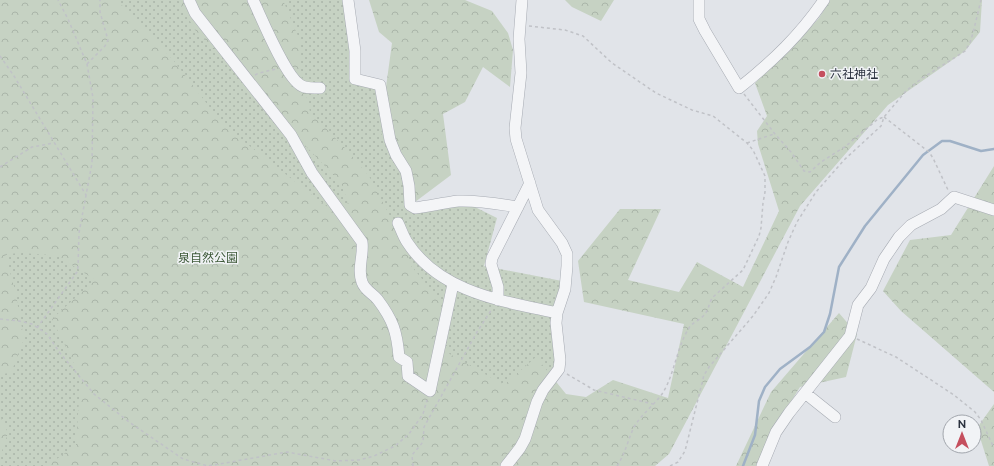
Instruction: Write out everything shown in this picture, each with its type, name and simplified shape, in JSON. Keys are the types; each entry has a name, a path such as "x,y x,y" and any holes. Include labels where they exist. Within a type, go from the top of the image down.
{"street":[{"path":"189,0 196,13 291,135 312,173 362,242 363,249 360,261 362,281 368,291 377,298 393,323 397,338 399,357 408,362 408,376 430,392 453,284"},
{"path":"253,0 286,68 299,85 308,88 320,88"},
{"path":"348,0 355,51 355,79 380,85 390,140 396,155 406,171 409,186 410,205 415,208 459,201 476,201 518,207"},
{"path":"506,466 525,439 537,402 543,390 559,369 560,360 556,323 557,313 565,289 567,274 567,254 554,230 538,210 514,128 521,74 518,39 522,0"},
{"path":"699,0 699,19 739,88 764,68 789,44 809,22 824,0"},
{"path":"498,300 498,287 491,264 492,258 530,183"},
{"path":"762,466 776,432 805,392 850,336 858,305 871,288 884,259 898,237 911,226 941,209 954,197 989,207 994,210"},
{"path":"398,223 415,253 432,270 453,284 498,300 557,313"},
{"path":"805,392 836,417"}],"path":[{"path":"37,328 77,272 79,233 92,163 93,98 86,64 68,19 58,0"},
{"path":"86,64 105,46 108,40 100,12 100,0"},
{"path":"670,466 678,462 685,451 704,375 709,367 753,316 769,293 788,242 806,207 828,177 881,126 884,117 913,84 965,51 970,43 981,0"},
{"path":"519,25 565,30 583,36 612,63 656,93 692,110 713,116 748,143 753,150 765,176 765,192 761,228 759,236 743,270 713,297 705,314 689,327 671,376 663,392 635,426 622,458 617,466"},
{"path":"0,56 14,76 86,195"},
{"path":"253,87 255,83 253,78 259,73 277,68 286,68"},
{"path":"739,88 791,152 804,171 807,172 810,172 821,162 846,146 878,119 884,117"},
{"path":"884,117 929,152 948,190 954,197"},
{"path":"748,143 775,134"},
{"path":"0,167 32,147 54,143"},
{"path":"413,466 412,456 423,442 424,427 477,332 498,300"},
{"path":"0,319 19,320 32,324 47,334 60,353 94,394 130,422 183,459 208,466 287,452 336,461 359,460 374,456 395,446 409,434 423,414 430,392"},
{"path":"850,336 896,357 954,395 975,412 981,420 994,448"},
{"path":"559,369 594,390 653,404"}],"green space":[{"name":"泉自然公園","path":"0,0 346,0 353,78 378,86 402,168 408,204 467,203 497,218 484,266 562,281 556,360 553,369 502,466 0,466"},
{"name":"泉自然公園","path":"0,0 117,0 174,61 224,126 343,219 348,202 341,183 195,30 178,0 283,0 300,41 299,63 310,112 344,147 369,176 403,241 412,267 439,299 448,353 504,385 536,357 566,394 586,397 613,380 668,398 684,324 584,302 578,261 620,209 661,209 628,280 679,292 697,262 743,287 779,211 758,144 757,131 767,116 755,83 791,49 819,18 830,0 982,0 980,32 965,51 888,105 800,206 669,454 655,466 47,466 76,445 79,400 79,374 52,319 95,280 58,256 23,253 5,254 15,290 24,339 11,373 0,374"},
{"path":"369,0 465,0 492,11 508,33 513,50 510,87 483,67 465,102 443,114 451,175 415,202 380,131 392,43 379,32"},
{"path":"565,0 614,0 601,21 572,7"},
{"path":"994,166 994,392 901,311 883,291 910,240 951,235"},
{"path":"839,313 857,334 846,377 800,387 776,426 759,466 736,466 771,392"},
{"path":"994,404 994,466 989,466 982,444 982,421"},
{"path":"0,416 8,433 0,457"}],"waterway":[{"path":"743,466 755,435 759,401 765,387 780,369 810,347 824,332 830,314 839,267 865,226 923,155 942,141 950,141 981,151 994,149"}],"place":[{"name":"六社神社","path":"822,74"}]}
